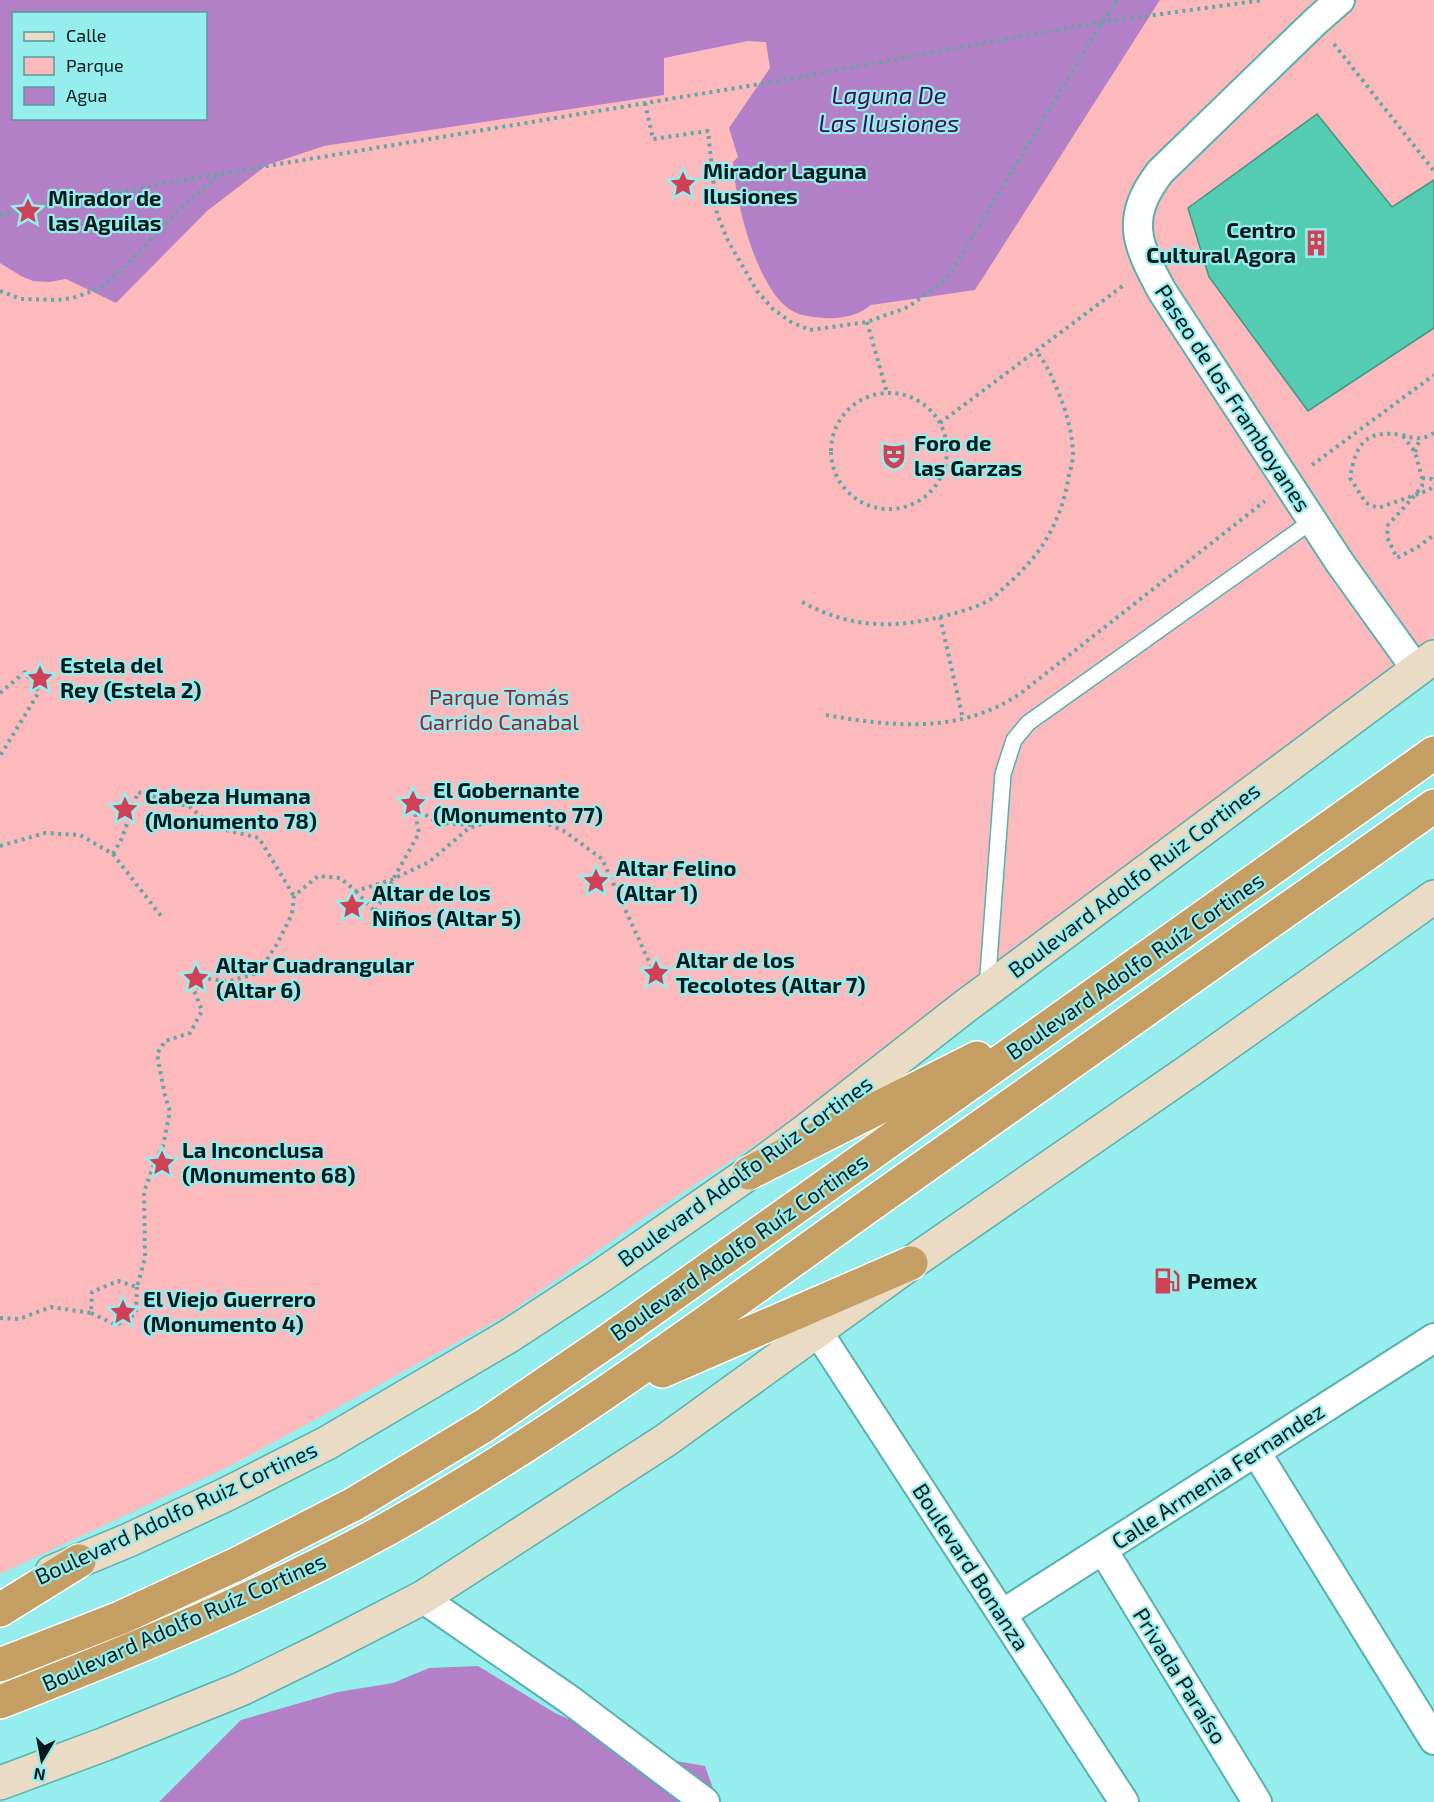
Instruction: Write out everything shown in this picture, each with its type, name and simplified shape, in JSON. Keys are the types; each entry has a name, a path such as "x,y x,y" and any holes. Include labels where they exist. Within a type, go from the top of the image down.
{"highway":[{"name":"Boulevard Adolfo Ruíz Cortines","path":"0,1665 120,1618 237,1564 354,1504 485,1425 609,1340 1434,753"},
{"name":"Boulevard Adolfo Ruíz Cortines","path":"0,1701 134,1650 278,1587 398,1522 511,1455 594,1400 1434,806"},
{"path":"749,1173 1075,1009"},
{"path":"594,1400 911,1263"},
{"path":"0,1610 79,1561"}],"main road":[{"name":"Boulevard Adolfo Ruiz Cortines","path":"0,1593 129,1540 227,1494 327,1443 509,1336 749,1173 987,990 1425,663"},
{"path":"0,1783 105,1744 241,1689 422,1598 666,1440 911,1263 1196,1066 1434,897"}],"street":[{"name":"Paseo de los Framboyanes","path":"1340,0 1160,172 1143,197 1138,213 1141,248 1162,291 1312,521 1425,663"},
{"name":"Boulevard Bonanza","path":"818,1332 1124,1802"},
{"name":"Calle Armenia Fernandez","path":"1002,1614 1434,1338"},
{"path":"1256,1452 1434,1740"},
{"name":"Privada Paraíso","path":"1103,1550 1257,1802"},
{"path":"422,1598 570,1700 705,1802"}],"lane":[{"path":"987,990 1002,774 1014,740 1028,723 1312,521"}],"path":[{"path":"645,103 653,139 708,131 717,214 728,241 756,291 773,309 790,322 810,330 867,322 908,307 947,279 1102,22 1118,0"},
{"path":"0,215 220,173 766,83 1088,24 1264,0"},
{"path":"1316,21 1434,171"},
{"path":"0,291 21,298 49,301 73,298 100,288 123,269 183,205 220,173"},
{"path":"940,423 1149,267"},
{"path":"867,322 887,393"},
{"path":"802,602 818,611 858,623 904,625 974,607 992,598 1023,571 1035,558 1056,524 1073,456 1068,417 1043,360 1036,351"},
{"path":"826,715 918,726 963,719 997,708 1021,693 1287,483 1434,375"},
{"path":"876,394 906,395 922,402 940,423 948,454 942,476 928,494 909,505 888,509 866,504 847,491 840,482 832,462 832,440 840,419 856,403 876,394"},
{"path":"1360,430 1369,436 1392,434 1420,439 1434,433"},
{"path":"1403,435 1415,452 1422,477 1422,486 1388,525 1387,537 1397,558 1418,547 1434,534"},
{"path":"1369,436 1354,456 1350,478 1366,503 1378,508 1429,490 1434,485 1432,479 1422,477"},
{"path":"1415,452 1420,439"},
{"path":"940,617 963,719"},
{"path":"0,693 25,672 39,692 0,756"},
{"path":"0,1318 19,1319 51,1307 91,1313 116,1325 136,1314 137,1287 145,1258 144,1192 163,1146 170,1111 157,1054 165,1041 190,1033 202,1011 194,990 208,979 230,981 258,973 278,944 291,914 294,896 259,838 213,827 190,807 138,792 122,838 113,854"},
{"path":"294,896 318,876 340,878 356,891 375,912 419,832 414,808 439,823 477,825"},
{"path":"356,891 391,880 429,862 469,828 521,813 564,831 602,859 651,966"},
{"path":"0,846 45,833 80,835 113,854 161,916"},
{"path":"91,1313 92,1292 118,1281 137,1287"}],"green space":[{"name":"Parque Tomás Garrido Canabal","path":"1093,0 1434,0 1434,636 1028,949 963,1008 650,1214 503,1317 230,1466 0,1574 0,164 763,26 865,310 902,282"}],"water":[{"name":"Laguna De Las Ilusiones","path":"0,0 1160,0 975,290 871,305 855,314 830,318 810,317 797,313 777,298 757,262 749,241 735,178 733,162 738,157 729,128 770,68 766,42 748,41 664,58 664,95 324,146 267,165 207,211 116,303 66,279 49,282 33,281 0,263"},
{"path":"478,1666 555,1713 658,1758 705,1766 718,1802 159,1802 241,1720 338,1692 393,1683 429,1668"}],"building":[{"name":"Centro Cultural Agora","path":"1317,114 1392,207 1434,180 1434,328 1308,411 1209,277 1188,208"}],"place":[{"name":"Mirador Laguna Ilusiones","path":"683,184"},
{"name":"Mirador de las Aguilas","path":"28,211"},
{"name":"Centro Cultural Agora","path":"1316,243"},
{"name":"Foro de las Garzas","path":"894,456"},
{"name":"Estela del Rey (Estela 2)","path":"40,678"},
{"name":"El Gobernante (Monumento 77)","path":"413,803"},
{"name":"Cabeza Humana (Monumento 78)","path":"125,809"},
{"name":"Altar Felino (Altar 1)","path":"596,881"},
{"name":"Altar de los Niños (Altar 5)","path":"352,906"},
{"name":"Altar de los Tecolotes (Altar 7)","path":"656,973"},
{"name":"Altar Cuadrangular (Altar 6)","path":"196,978"},
{"name":"La Inconclusa (Monumento 68)","path":"162,1163"},
{"name":"Pemex","path":"1167,1281"},
{"name":"El Viejo Guerrero (Monumento 4)","path":"123,1312"}]}
